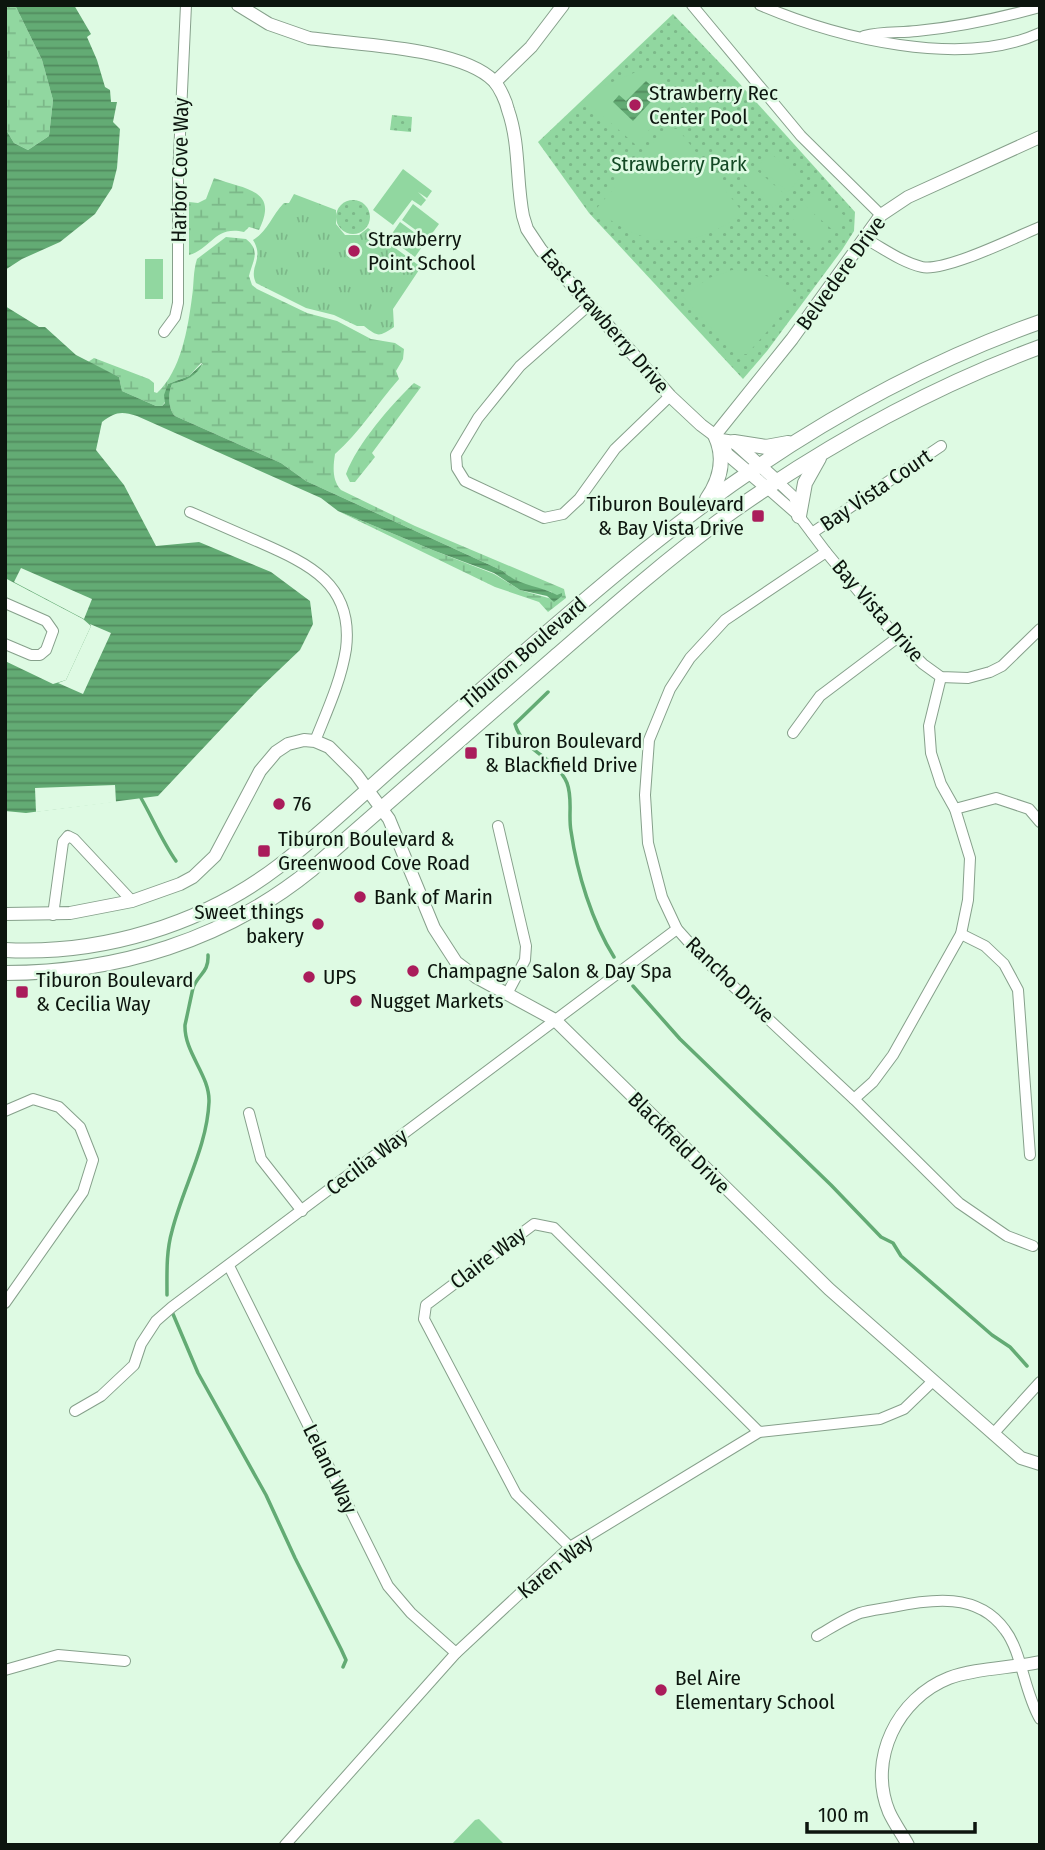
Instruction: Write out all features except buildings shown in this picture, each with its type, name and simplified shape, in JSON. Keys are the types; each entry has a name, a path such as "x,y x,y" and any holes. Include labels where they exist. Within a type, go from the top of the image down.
{"main road":[{"name":"Tiburon Boulevard","path":"5,950 45,950 93,945 163,927 207,909 277,868 591,596 695,511 754,469 812,433 941,363 1040,322"},
{"name":"Tiburon Boulevard","path":"5,973 54,972 103,966 197,938 240,917 312,869 699,536 825,451 921,399 1040,347"},
{"path":"695,511 715,487 721,471 724,439 773,447 812,433"},
{"path":"799,516 808,476 825,451"}],"street":[{"name":"Harbor Cove Way","path":"164,332 175,317 178,303 178,177 186,5"},
{"path":"238,5 288,33 319,40 445,56 470,66 495,82 531,47 563,5"},
{"path":"692,5 801,136 881,215"},
{"path":"760,5 804,22 896,46 980,49 1021,41 1040,33"},
{"path":"860,36 997,19 1040,7"},
{"name":"East Strawberry Drive","path":"495,82 508,109 512,127 520,202 527,229 541,250 670,396 701,425 724,439 772,485"},
{"name":"Belvedere Drive","path":"724,439 881,215 908,197 1040,138"},
{"path":"864,238 899,258 925,268 955,262 1040,227"},
{"path":"589,305 520,366 478,418 456,455 457,468 465,481 544,518 563,514 579,499 615,449 670,396"},
{"name":"Bay Vista Court","path":"812,533 940,446"},
{"name":"Bay Vista Drive","path":"772,485 793,497 799,516 825,552 897,638 923,664 941,677 968,678 990,673 1002,666 1040,629"},
{"path":"5,914 53,915 132,901 180,884 205,867 219,849 265,763 288,744 315,741 332,699 346,646 346,626 337,596 325,579 306,563 190,512"},
{"name":"Rancho Drive","path":"825,552 725,620 690,658 670,689 649,740 645,795 648,843 662,897 677,929 703,958 854,1099 959,1203 1007,1236 1033,1246"},
{"path":"5,603 46,621 53,631 46,650 40,655 31,655 5,644"},
{"path":"793,733 820,696 897,638"},
{"path":"854,1099 873,1082 893,1055 961,934 968,900 970,858 956,809 941,784 931,753 929,726 941,677"},
{"name":"Blackfield Drive","path":"315,741 335,751 382,808 397,835 427,914 441,942 462,968 555,1020 829,1289 1021,1458 1040,1464"},
{"path":"956,809 996,798 1029,809 1040,822"},
{"path":"498,826 526,946 525,960 507,994"},
{"path":"53,915 64,842 68,836 74,839 132,901"},
{"name":"Cecilia Way","path":"75,1411 102,1396 134,1365 141,1344 156,1321 677,929"},
{"path":"961,934 985,946 1004,964 1018,990 1030,1155"},
{"path":"5,1111 33,1099 59,1107 80,1127 93,1160 83,1192 5,1303"},
{"path":"249,1113 261,1159 302,1211"},
{"name":"Claire Way","path":"570,1547 516,1494 424,1319 426,1305 534,1224 554,1228 759,1432"},
{"name":"Leland Way","path":"229,1266 388,1586 411,1614 456,1653"},
{"name":"Karen Way","path":"285,1845 456,1653 570,1547 759,1432 880,1419 904,1409 933,1381"},
{"path":"993,1434 1040,1381"},
{"path":"817,1636 859,1614 939,1599 956,1601 985,1612 1006,1630 1040,1719"},
{"path":"5,1670 58,1655 125,1661"},
{"path":"908,1845 888,1811 883,1787 883,1761 888,1737 902,1714 920,1695 951,1677 1040,1662"}],"green space":[{"path":"5,5 15,5 42,60 53,100 49,136 28,150 14,143 5,128"},
{"name":"Strawberry Park","path":"673,14 855,212 854,231 842,250 743,379 589,213 538,142"},
{"name":"Strawberry Rec Center Pool","path":"650,66 681,95 680,104 675,110 670,106 636,145 587,102 603,86"},
{"path":"392,115 412,117 411,132 390,130"},
{"path":"666,128 678,129 743,213 706,235 669,241 650,239 632,232 614,223 596,209"},
{"path":"769,152 800,178 788,192 758,166"},
{"path":"403,169 432,191 427,198 418,192 426,200 421,206 412,200 393,225 373,210"},
{"path":"755,169 786,195 774,208 743,183"},
{"path":"214,178 256,193 265,206 264,216 259,230 249,227 244,232 226,232 189,255 189,202 198,203 206,199"},
{"path":"816,192 847,218 835,232 805,206"},
{"path":"294,194 336,210 336,224 345,235 359,235 368,228 421,267 393,309 394,327 382,334 376,334 364,326 306,308 256,283 254,272 257,252 253,240 284,203 289,203"},
{"path":"353,200 365,205 370,217 365,229 353,234 341,229 336,217 341,205"},
{"path":"413,204 439,224 428,239 402,220"},
{"path":"802,209 833,235 821,249 790,223"},
{"path":"400,222 426,241 415,257 389,238"},
{"path":"226,237 246,239 251,243 255,256 249,276 252,285 257,289 307,313 337,321 371,339 395,343 404,349 403,359 396,371 399,379 360,428 335,454 335,478 341,490 415,526 564,589 566,598 548,612 539,602 495,587 338,511 494,574 520,590 552,599 552,592 520,582 503,571 306,481 281,463 175,416 169,401 172,384 193,375 203,364 201,363 189,376 168,384 165,402 162,406 156,406 122,391 119,377 88,362 94,358 149,379 154,383 154,392 157,393 172,373 182,348 197,259"},
{"path":"145,259 163,259 163,299 145,299"},
{"path":"732,270 768,277 784,284 799,296 747,354 735,354 683,296 709,278"},
{"path":"414,383 421,387 372,453 375,457 355,482 350,482 346,474 358,450 385,414"},
{"path":"479,1819 505,1845 451,1845 475,1820"}],"shaded area":[{"path":"15,5 74,5 91,34 87,37 105,87 110,90 111,102 117,102 113,122 120,129 117,168 112,188 95,214 60,242 5,270 5,128 14,143 28,150 49,136 53,100 42,60"},
{"path":"646,81 659,93 633,121 613,102 619,95 626,101"},
{"path":"5,306 39,327 45,327 76,355 119,377 122,391 156,406 165,403 164,395 168,384 189,376 203,363 191,377 172,384 169,401 175,416 281,463 306,481 503,571 522,583 557,595 562,593 562,596 554,602 547,596 520,590 494,573 338,511 321,498 137,416 115,414 102,422 96,450 124,485 156,546 199,542 271,572 310,601 313,624 300,650 258,690 158,796 26,813 5,811 5,661 53,684 66,680 91,626 83,619 5,578"}],"pier":[{"path":"21,568 92,599 84,619 14,582"},
{"path":"90,624 111,633 83,694 58,683 66,680"},
{"path":"115,785 116,802 36,812 35,788"}],"waterway":[{"path":"548,692 515,724 525,742 556,767 567,783 571,831 581,880 592,913 614,957"},
{"path":"141,798 176,861"},
{"path":"167,1295 170,1239 207,1119 209,1102 206,1083 188,1045 185,1025 193,988 207,966 208,955"},
{"path":"633,986 680,1039 881,1237 893,1243 901,1256 992,1335 1010,1347 1027,1366"},
{"path":"173,1314 198,1373 266,1495 341,1649 346,1660 343,1667"}],"place":[{"name":"Strawberry Rec Center Pool","path":"635,105"},
{"name":"Strawberry Point School","path":"354,251"},
{"name":"Tiburon Boulevard & Bay Vista Drive","path":"758,516"},
{"name":"Tiburon Boulevard & Blackfield Drive","path":"471,753"},
{"name":"76","path":"279,804"},
{"name":"Tiburon Boulevard & Greenwood Cove Road","path":"264,851"},
{"name":"Bank of Marin","path":"360,897"},
{"name":"Sweet things bakery","path":"318,924"},
{"name":"Champagne Salon & Day Spa","path":"413,971"},
{"name":"UPS","path":"309,977"},
{"name":"Tiburon Boulevard & Cecilia Way","path":"22,992"},
{"name":"Nugget Markets","path":"356,1001"},
{"name":"Bel Aire Elementary School","path":"661,1690"}]}
